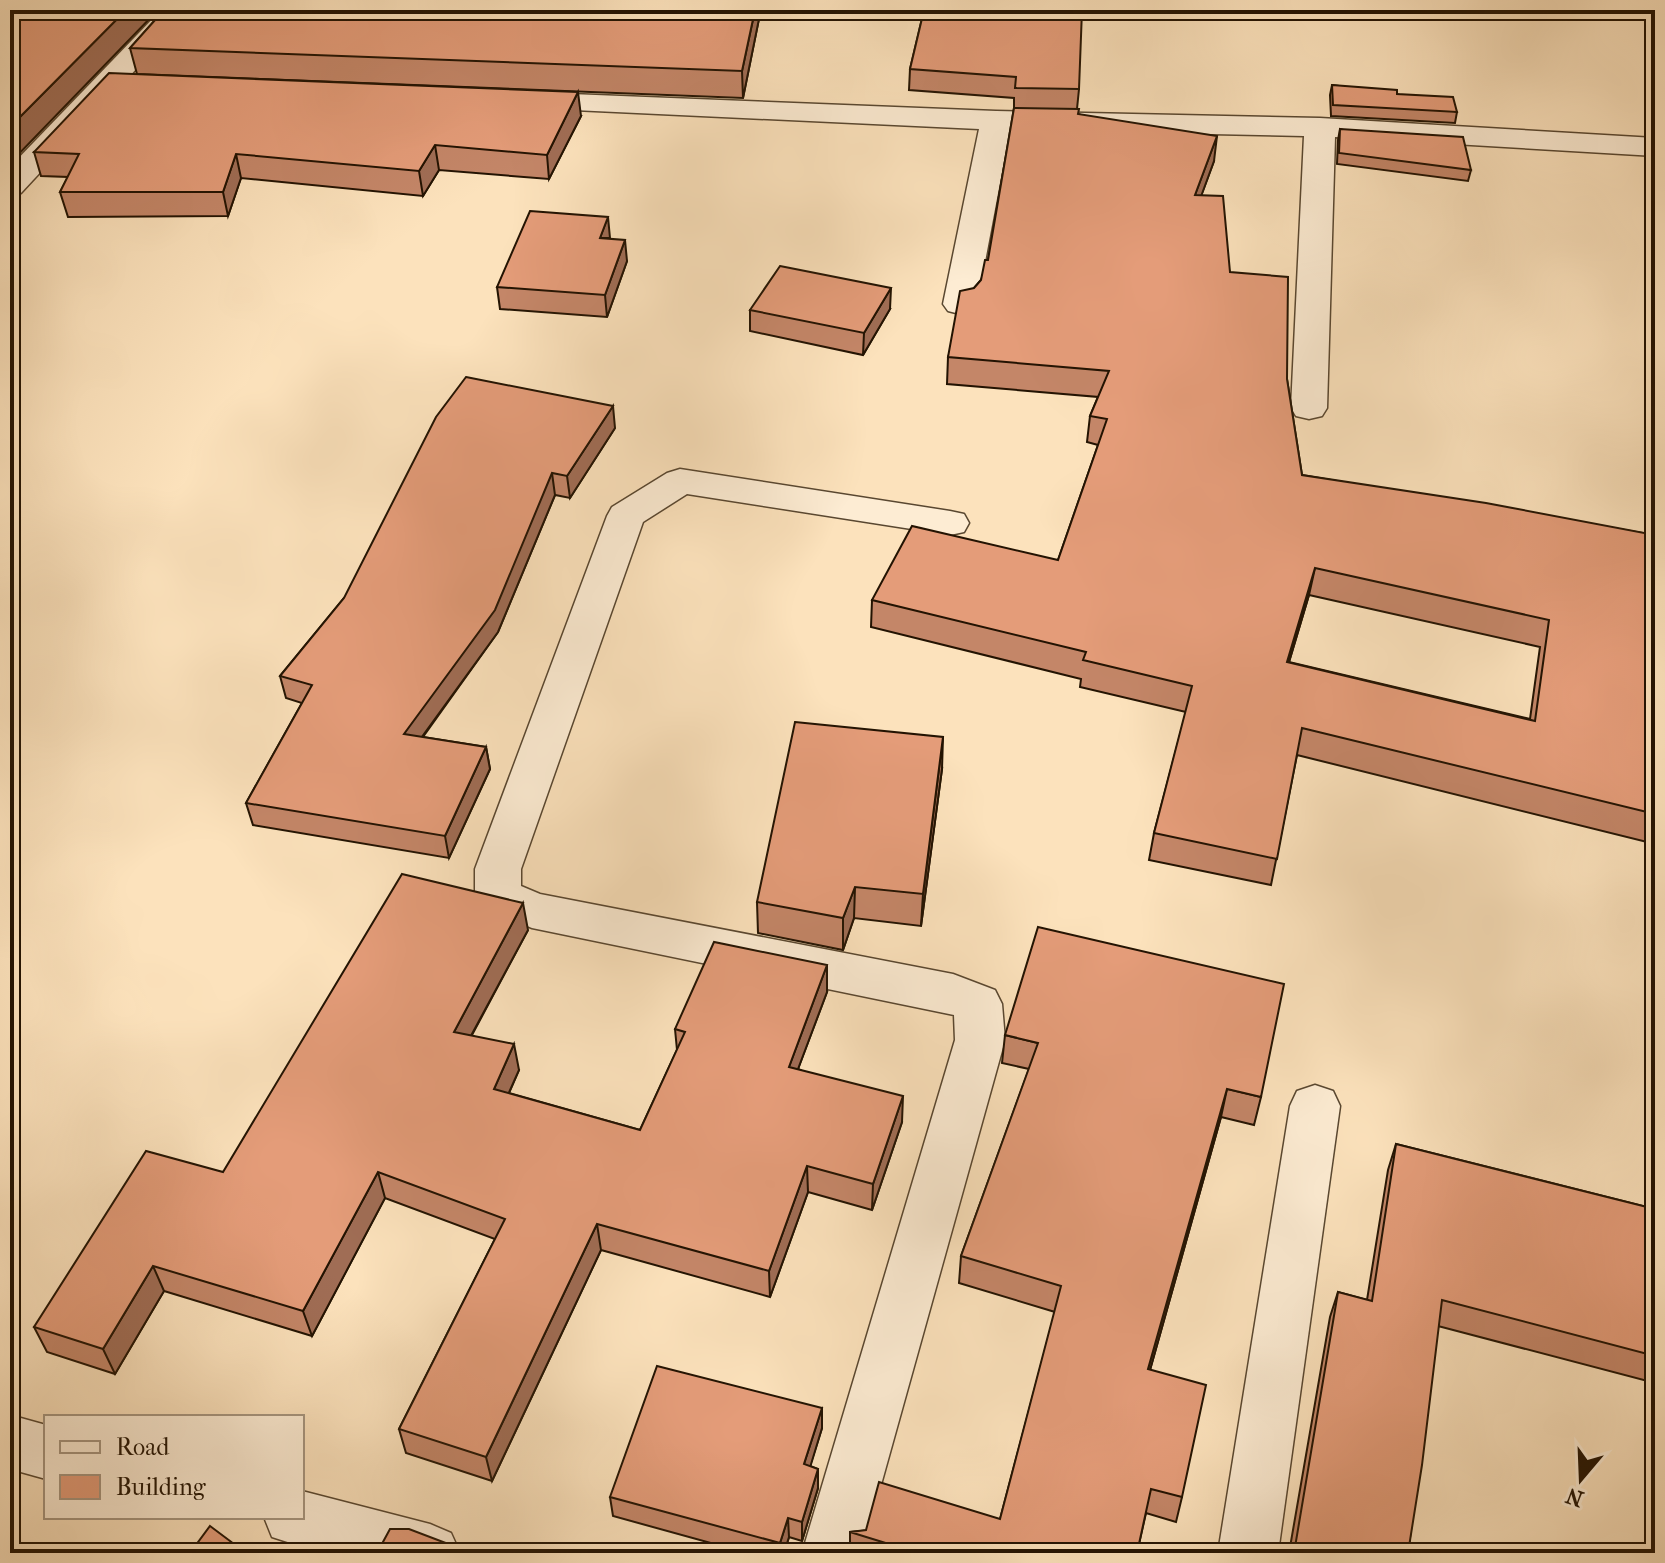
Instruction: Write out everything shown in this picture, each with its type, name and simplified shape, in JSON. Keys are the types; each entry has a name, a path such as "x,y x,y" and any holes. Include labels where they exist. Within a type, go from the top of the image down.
{"street":[{"path":"10,186 177,10"},
{"path":"103,85 151,86"},
{"path":"486,100 996,120 1320,127 1655,147"},
{"path":"960,304 996,120"},
{"path":"1309,408 1320,127"},
{"path":"832,1553 980,1040 978,1004 953,993 532,910 498,895 498,869 626,516 680,481 950,523"},
{"path":"1248,1553 1315,1106"},
{"path":"10,1442 44,1451"},
{"path":"301,1519 430,1553"}],"building":[{"path":"10,10 126,10 10,127"},
{"path":"164,10 755,10 742,71 130,48"},
{"path":"924,10 1082,10 1079,89 1015,88 1016,77 910,69"},
{"path":"109,73 578,92 547,155 435,145 419,171 236,154 223,192 60,192 79,154 34,152"},
{"path":"1332,85 1397,90 1397,94 1453,97 1457,112 1333,105"},
{"path":"1014,108 1079,109 1078,114 1217,136 1195,195 1223,196 1230,272 1288,277 1287,379 1302,475 1486,503 1655,535 1655,814 1302,728 1277,859 1154,833 1192,686 1083,660 1086,652 872,600 912,526 1058,560 1107,419 1090,416 1109,371 948,357 960,291 974,288 981,280 985,260 988,260","holes":["1315,568 1549,620 1535,721 1287,662"]},
{"path":"1340,129 1463,137 1471,170 1339,153"},
{"path":"530,211 608,217 600,238 625,240 605,295 497,287"},
{"path":"780,266 891,288 864,333 750,310"},
{"path":"466,377 613,406 567,476 552,473 495,610 404,734 486,747 445,836 246,803 312,685 280,676 344,598 436,417"},
{"path":"795,722 943,737 923,894 855,887 843,918 757,902"},
{"path":"402,874 523,903 454,1032 514,1044 494,1089 640,1130 685,1032 675,1029 714,942 827,965 789,1067 903,1096 873,1184 807,1166 769,1271 597,1224 486,1457 399,1429 505,1219 378,1172 303,1311 153,1266 103,1349 34,1327 146,1151 223,1172"},
{"path":"1038,927 1284,984 1261,1097 1227,1089 1148,1369 1206,1385 1182,1497 1151,1489 1137,1553 918,1553 850,1532 866,1530 879,1482 1000,1519 1061,1286 961,1256 1038,1043 1005,1035"},
{"path":"1396,1144 1655,1209 1655,1356 1442,1300 1408,1553 1294,1553 1338,1292 1372,1301"},
{"path":"657,1366 822,1408 804,1464 818,1469 802,1522 788,1518 780,1543 610,1497"},
{"path":"210,1526 246,1553 190,1553"},
{"path":"390,1529 409,1529 472,1553 377,1553"}]}
